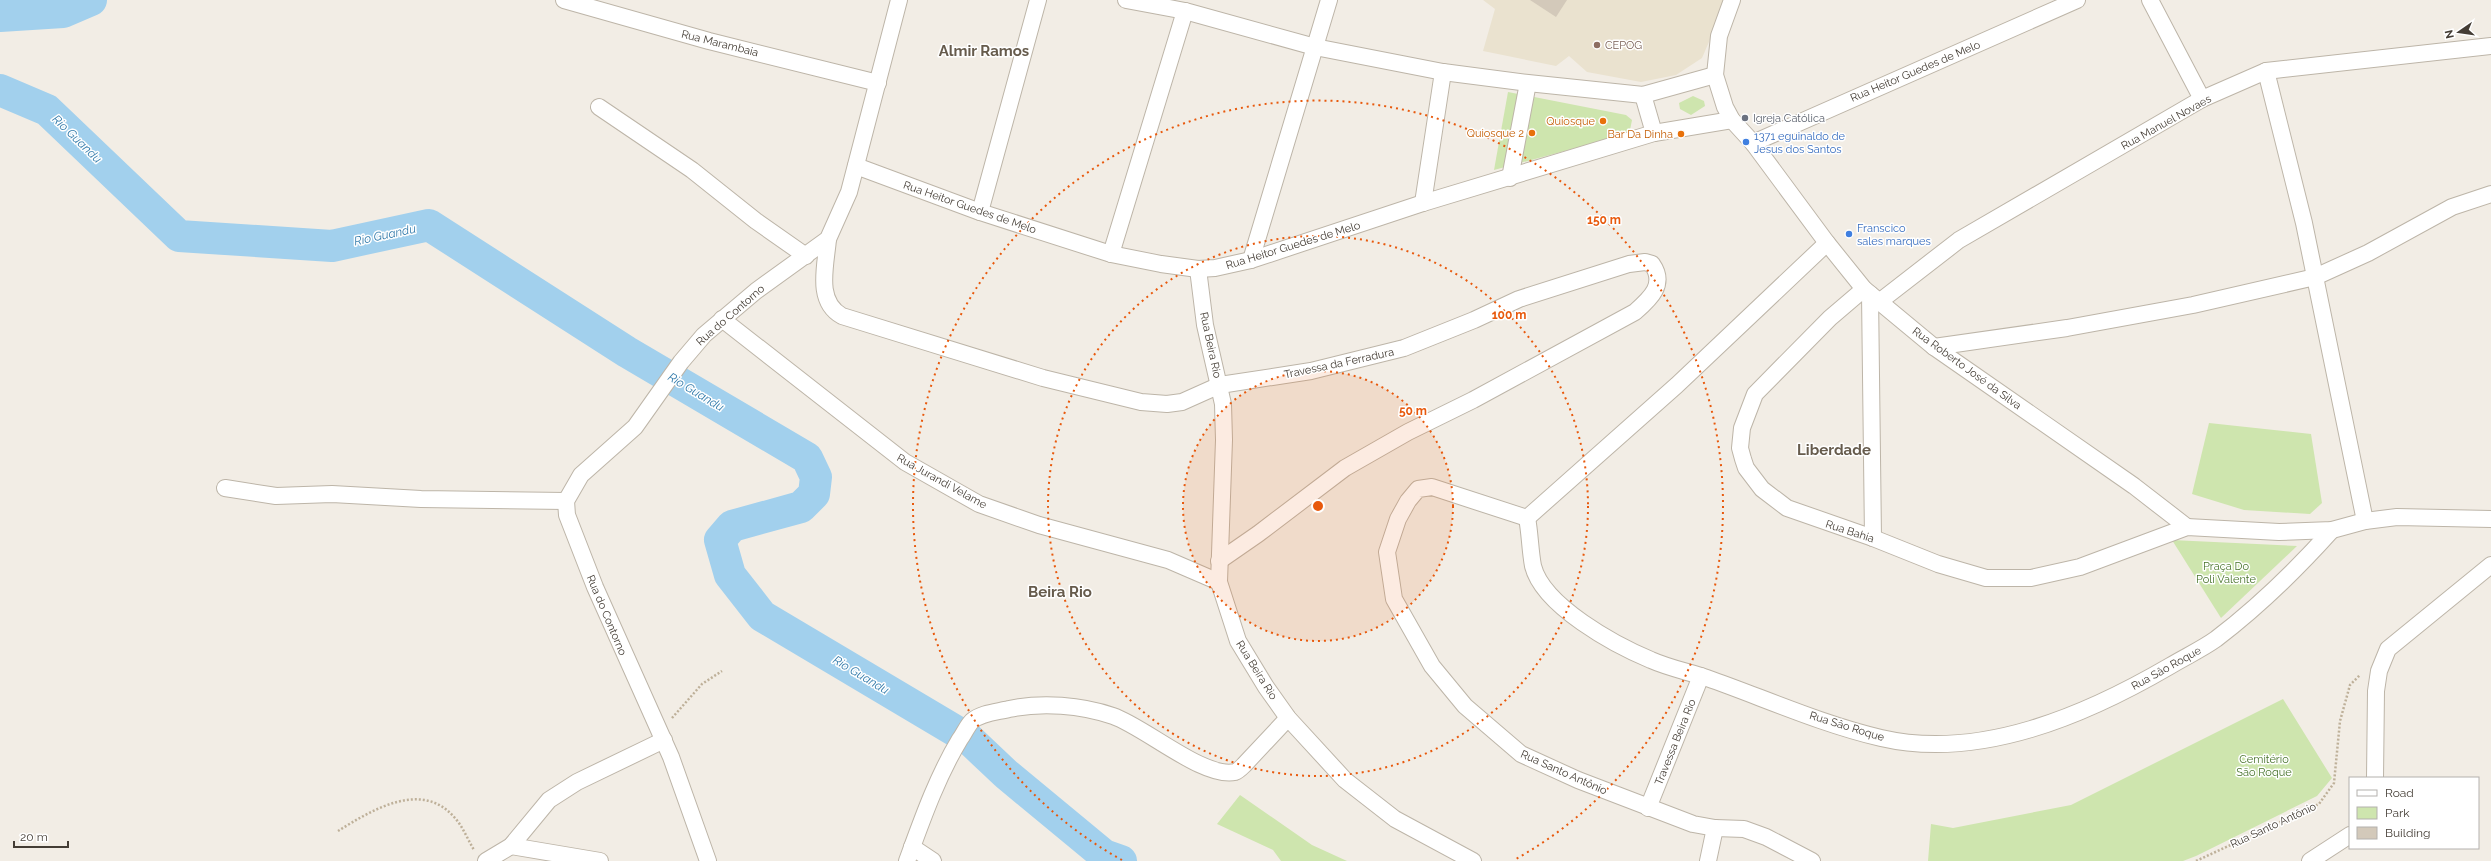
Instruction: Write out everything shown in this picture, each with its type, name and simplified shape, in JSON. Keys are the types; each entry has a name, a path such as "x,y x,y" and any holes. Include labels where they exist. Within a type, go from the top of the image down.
{"street":[{"name":"Rua Marambaia","path":"564,0 701,39 878,83"},
{"path":"828,240 849,192 899,0"},
{"path":"980,212 1038,0"},
{"path":"1126,0 1185,11 1315,47 1443,72 1528,84 1643,95 1715,75 1719,36 1732,0"},
{"path":"1251,260 1329,0"},
{"name":"Rua Heitor Guedes de Melo","path":"1754,143 2077,0"},
{"path":"2150,0 2202,99"},
{"path":"1111,254 1185,11"},
{"name":"Rua Manuel Novaes","path":"1871,295 1959,240 2202,99 2266,71 2491,46"},
{"path":"2266,71 2315,277 2365,521"},
{"path":"1423,203 1443,72"},
{"name":"Rua Roberto José da Silva","path":"1715,75 1725,107 1732,120 1754,143 1826,243 1871,295 1934,347 2128,482 2187,527"},
{"path":"1510,178 1528,84"},
{"path":"1643,95 1654,133"},
{"path":"599,107 692,170 756,221 806,256"},
{"name":"Rua Heitor Guedes de Melo","path":"856,166 980,212 1111,254 1161,264 1198,269 1215,268 1251,260 1423,203 1510,178 1654,133 1732,120"},
{"path":"1934,347 2068,328 2177,308 2315,277 2368,253 2452,207 2491,194"},
{"name":"Rua do Contorno","path":"708,861 662,736 595,587 568,515 566,501 581,476 635,427 681,362 704,335 756,291 828,240"},
{"name":"Travessa da Ferradura","path":"828,240 824,277 826,295 834,311 854,320 1043,378 1141,402 1167,404 1182,402 1220,385 1311,371 1404,348 1467,323 1519,298 1630,264 1645,262 1652,264 1656,270 1658,286 1653,295 1635,312 1473,400 1408,432 1345,468 1258,534 1219,561"},
{"path":"1527,518 1677,385 1826,243"},
{"name":"Rua Beira Rio","path":"1198,269 1205,325 1220,385 1224,440 1219,582 1238,641 1266,687 1288,718 1345,780 1395,819 1473,861"},
{"path":"1871,295 1873,538"},
{"name":"Rua Bahia","path":"1871,295 1830,318 1755,394 1742,428 1740,448 1746,468 1751,477 1762,489 1786,508 1873,538 1938,564 1986,578 2031,578 2080,567 2187,527"},
{"name":"Rua Jurandi Velame","path":"722,320 905,462 979,504 1040,525 1168,560 1219,582"},
{"name":"Rua Santo Antônio","path":"1527,518 1446,490 1432,487 1418,489 1408,501 1398,519 1387,552 1394,599 1432,666 1446,684 1465,706 1521,754 1578,780 1648,808 1693,824 1715,828 1744,829 1772,839 1812,861"},
{"path":"225,488 276,496 339,494 437,500 566,501"},
{"path":"2187,527 2279,532 2332,530 2365,521 2397,517 2491,519"},
{"name":"Rua Sâo Roque","path":"1527,518 1533,567 1543,586 1567,611 1607,637 1652,661 1701,676 1882,738 1930,743 1963,742 1995,738 2048,723 2107,700 2215,640 2292,573 2332,530"},
{"path":"2375,777 2376,692 2380,670 2388,648 2491,565"},
{"name":"Travessa Beira Rio","path":"1648,808 1701,676"},
{"path":"933,861 909,854 947,760 972,722 985,715 1014,708 1042,705 1083,708 1114,716 1137,726 1197,763 1226,773 1236,772 1244,765 1288,718"},
{"path":"481,858 511,846 549,800 577,782 662,736"},
{"path":"1708,861 1715,828"},
{"path":"2310,861 2349,836"},
{"path":"511,846 600,861"}],"path":[{"path":"662,736 702,684 722,670"},
{"name":"Rua Santo Antônio","path":"2196,861 2319,804 2334,783 2340,721 2350,685 2361,675"},
{"path":"338,831 362,816 402,799 422,799 439,805 455,818 481,858"}],"shaded area":[{"name":"CEPOG","path":"1483,0 1727,0 1702,58 1676,75 1641,82 1587,72 1569,56 1556,66 1483,51 1495,9"}],"green space":[{"path":"1508,92 1626,115 1632,120 1630,130 1620,136 1494,170"},
{"path":"1693,96 1704,101 1705,106 1691,115 1680,109 1679,103"},
{"path":"2209,423 2311,434 2322,503 2310,514 2244,510 2192,494"},
{"name":"Praça Do Poli Valente","path":"2172,540 2297,546 2221,618"},
{"name":"Cemitério São Roque","path":"2283,699 2332,778 2317,796 2196,856 2183,861 1928,861 1931,824 1953,828 2071,805"},
{"path":"1240,795 1312,845 1347,861 1281,861 1273,850 1217,824"}],"building":[{"path":"1530,0 1567,0 1556,17"}],"waterway":[{"name":"Rio Guandu","path":"0,16 63,12 91,0"},
{"name":"Rio Guandu","path":"0,90 47,110 179,236 332,246 429,225 627,352 807,458 816,477 814,494 801,507 732,526 720,540 730,575 762,616 969,739 1006,774 1104,855 1121,861"}],"place":[{"name":"CEPOG","path":"1597,45"},
{"name":"Igreja Católica","path":"1745,118"},
{"name":"Quiosque","path":"1603,121"},
{"name":"Quiosque 2","path":"1532,133"},
{"name":"Bar Da Dinha","path":"1681,134"},
{"name":"1371 eguinaldo de Jesus dos Santos","path":"1746,142"},
{"name":"Franscico sales marques","path":"1849,234"}],"district":[{"name":"Almir Ramos","path":"984,51"},
{"name":"Liberdade","path":"1834,450"},
{"name":"Beira Rio","path":"1060,592"}]}
